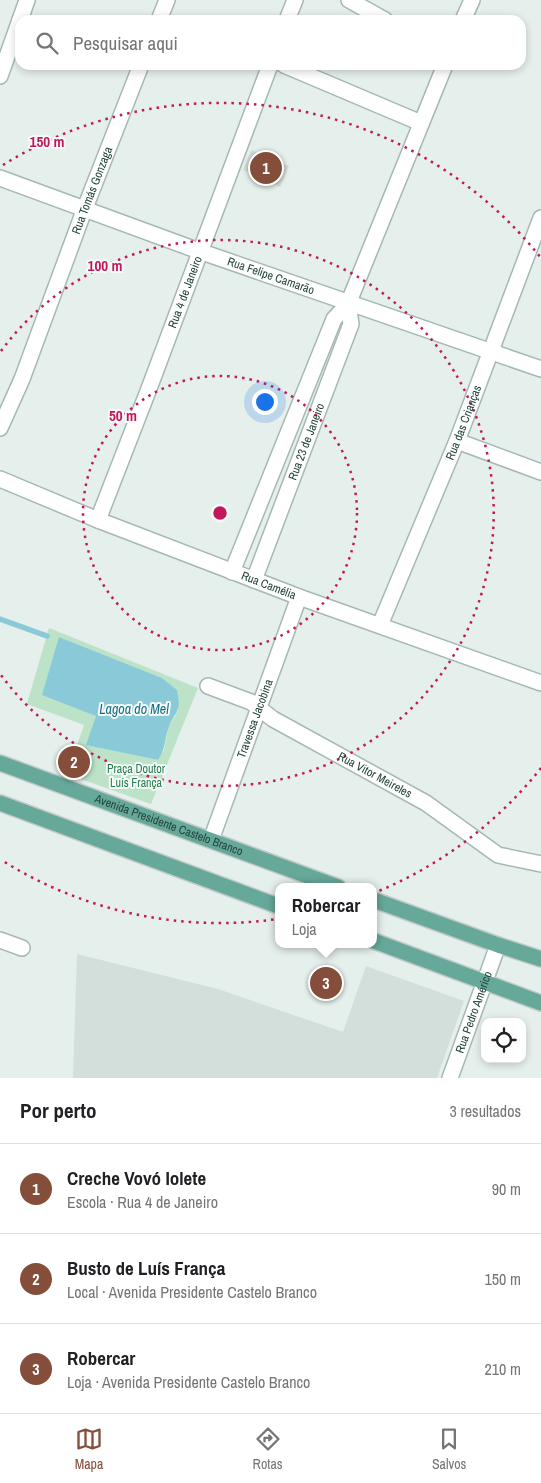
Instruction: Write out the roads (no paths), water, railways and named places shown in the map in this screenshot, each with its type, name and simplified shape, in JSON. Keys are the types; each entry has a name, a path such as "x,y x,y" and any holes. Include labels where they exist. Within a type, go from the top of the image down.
{"main road":[{"name":"Avenida Presidente Castelo Branco","path":"0,763 327,883"},
{"path":"0,803 275,905"},
{"path":"377,901 498,946 541,959"},
{"path":"377,942 541,1003"}],"street":[{"path":"22,15 27,0"},
{"path":"161,15 167,0"},
{"path":"290,15 295,0"},
{"path":"349,0 376,15"},
{"path":"465,15 472,0"},
{"path":"0,76 15,34"},
{"name":"Rua Tomás Gonzaga","path":"0,428 22,379 85,208 139,70"},
{"name":"Rua 4 de Janeiro","path":"98,520 268,70"},
{"path":"296,70 421,123"},
{"name":"Rua 23 de Janeiro","path":"232,572 334,318 348,304 443,70"},
{"name":"Rua Felipe Camarão","path":"0,178 85,208 199,252 541,369"},
{"name":"Rua das Crianças","path":"380,625 457,441 541,218"},
{"name":"Rua 23 de Janeiro","path":"254,580 351,324 348,304"},
{"path":"457,441 541,472"},
{"name":"Rua Camélia","path":"0,479 98,520 232,572 541,683"},
{"name":"Travessa Jacobina","path":"210,840 299,597"},
{"name":"Rua Vitor Meireles","path":"208,686 251,702 273,719 426,803 498,855 541,864"},
{"path":"0,940 22,948"},
{"name":"Rua Pedro Américo","path":"450,1078 498,946"}],"water":[{"name":"Lagoa do Mel","path":"59,637 162,678 177,690 178,708 168,729 164,748 158,760 86,745 96,716 42,695"}],"waterway":[{"path":"0,619 47,636"}],"place":[{"name":"Creche Vovó Iolete","path":"266,168"},
{"name":"Busto de Luís França","path":"74,762"},
{"name":"Robercar","path":"326,983"}],"park label":[{"name":"Praça Doutor Luís França","path":"136,776"}]}
